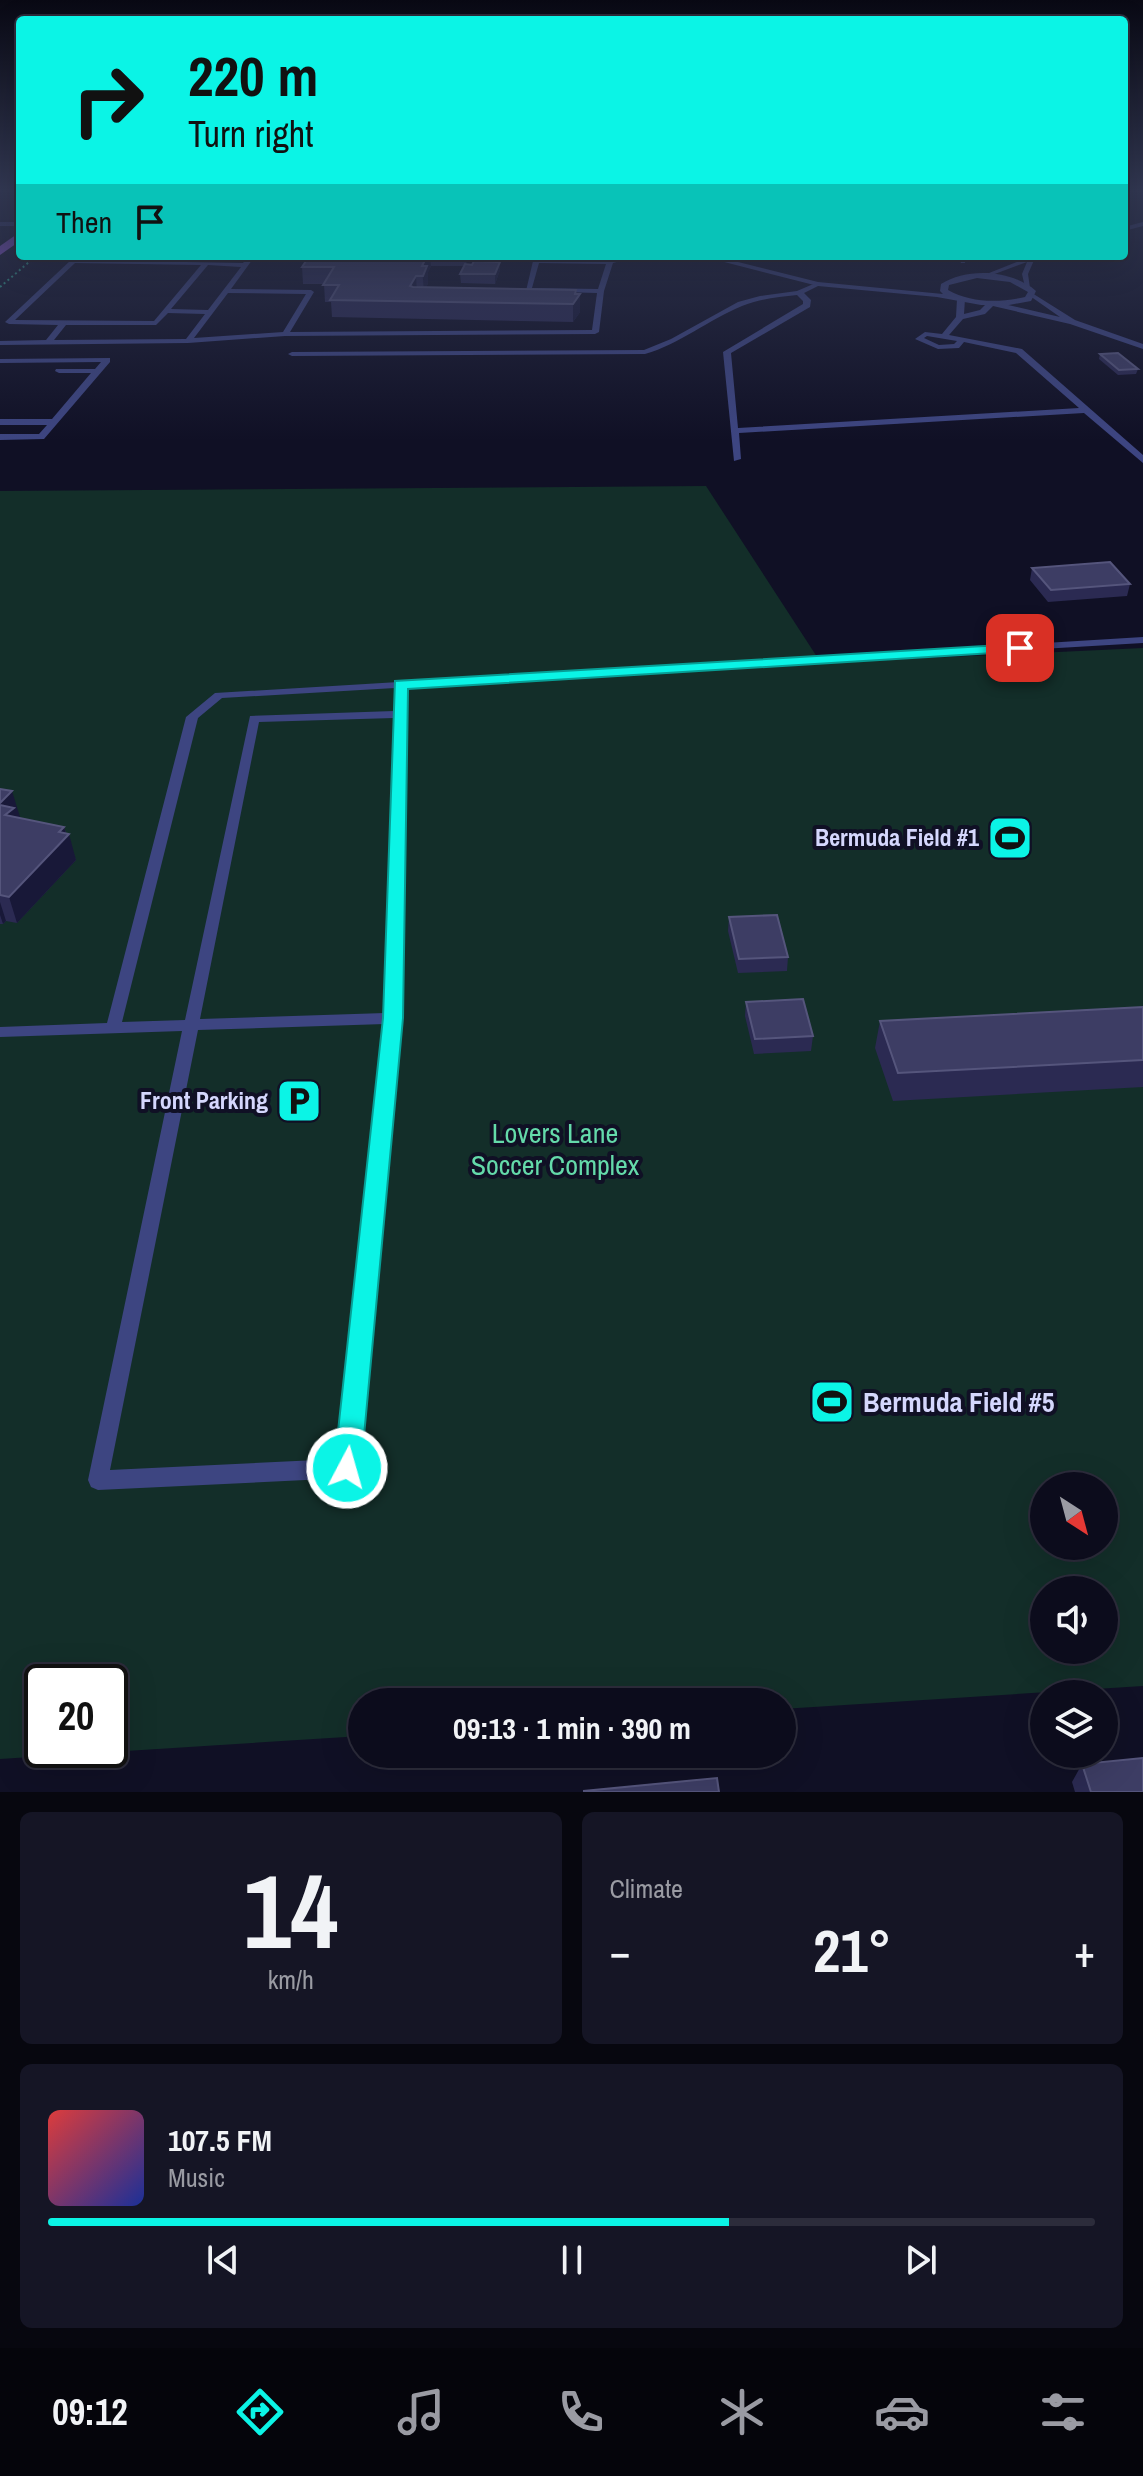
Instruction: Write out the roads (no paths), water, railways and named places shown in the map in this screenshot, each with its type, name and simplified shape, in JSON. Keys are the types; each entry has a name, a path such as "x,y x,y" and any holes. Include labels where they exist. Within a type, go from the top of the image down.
{"street":[{"path":"776,274 818,284 993,304 1020,302 1030,291 1009,280 982,277 938,282"},
{"path":"808,274 829,279 918,283"},
{"path":"949,281 944,291 959,298"}],"lane":[{"path":"60,274 9,322 156,323 197,274"},
{"path":"188,341 239,274"},
{"path":"533,274 528,290 601,291"},
{"path":"565,290 569,274"},
{"path":"0,343 188,341 285,334 595,332 606,274"},
{"path":"982,277 991,274"},
{"path":"1025,274 1030,291 1072,322"},
{"path":"292,354 645,352 674,344 696,328 753,299 799,293 818,284"},
{"path":"225,291 314,288 285,334"},
{"path":"737,459 727,352 807,305 799,293"},
{"path":"959,298 960,317"},
{"path":"944,336 960,317 982,312 993,304 1072,322 1143,347"},
{"path":"166,311 210,312"},
{"path":"48,343 64,323"},
{"path":"962,340 956,346 948,347 927,344 919,339 925,334 944,336 1019,351 1143,460"},
{"path":"0,361 27,366 107,360 41,437 0,437"},
{"path":"59,371 97,371"},
{"path":"734,431 1086,410"},
{"path":"0,422 54,422"},
{"path":"113,1028 192,717 219,695 1143,640"},
{"path":"400,714 254,719 98,1480 347,1468 393,1018 401,685"},
{"path":"0,1032 393,1018"}],"place":[{"name":"Bermuda Field #1","path":"1010,838"},
{"name":"Front Parking","path":"299,1101"},
{"name":"Bermuda Field #5","path":"832,1402"}],"park label":[{"name":"Lovers Lane Soccer Complex","path":"555,1149"}]}
